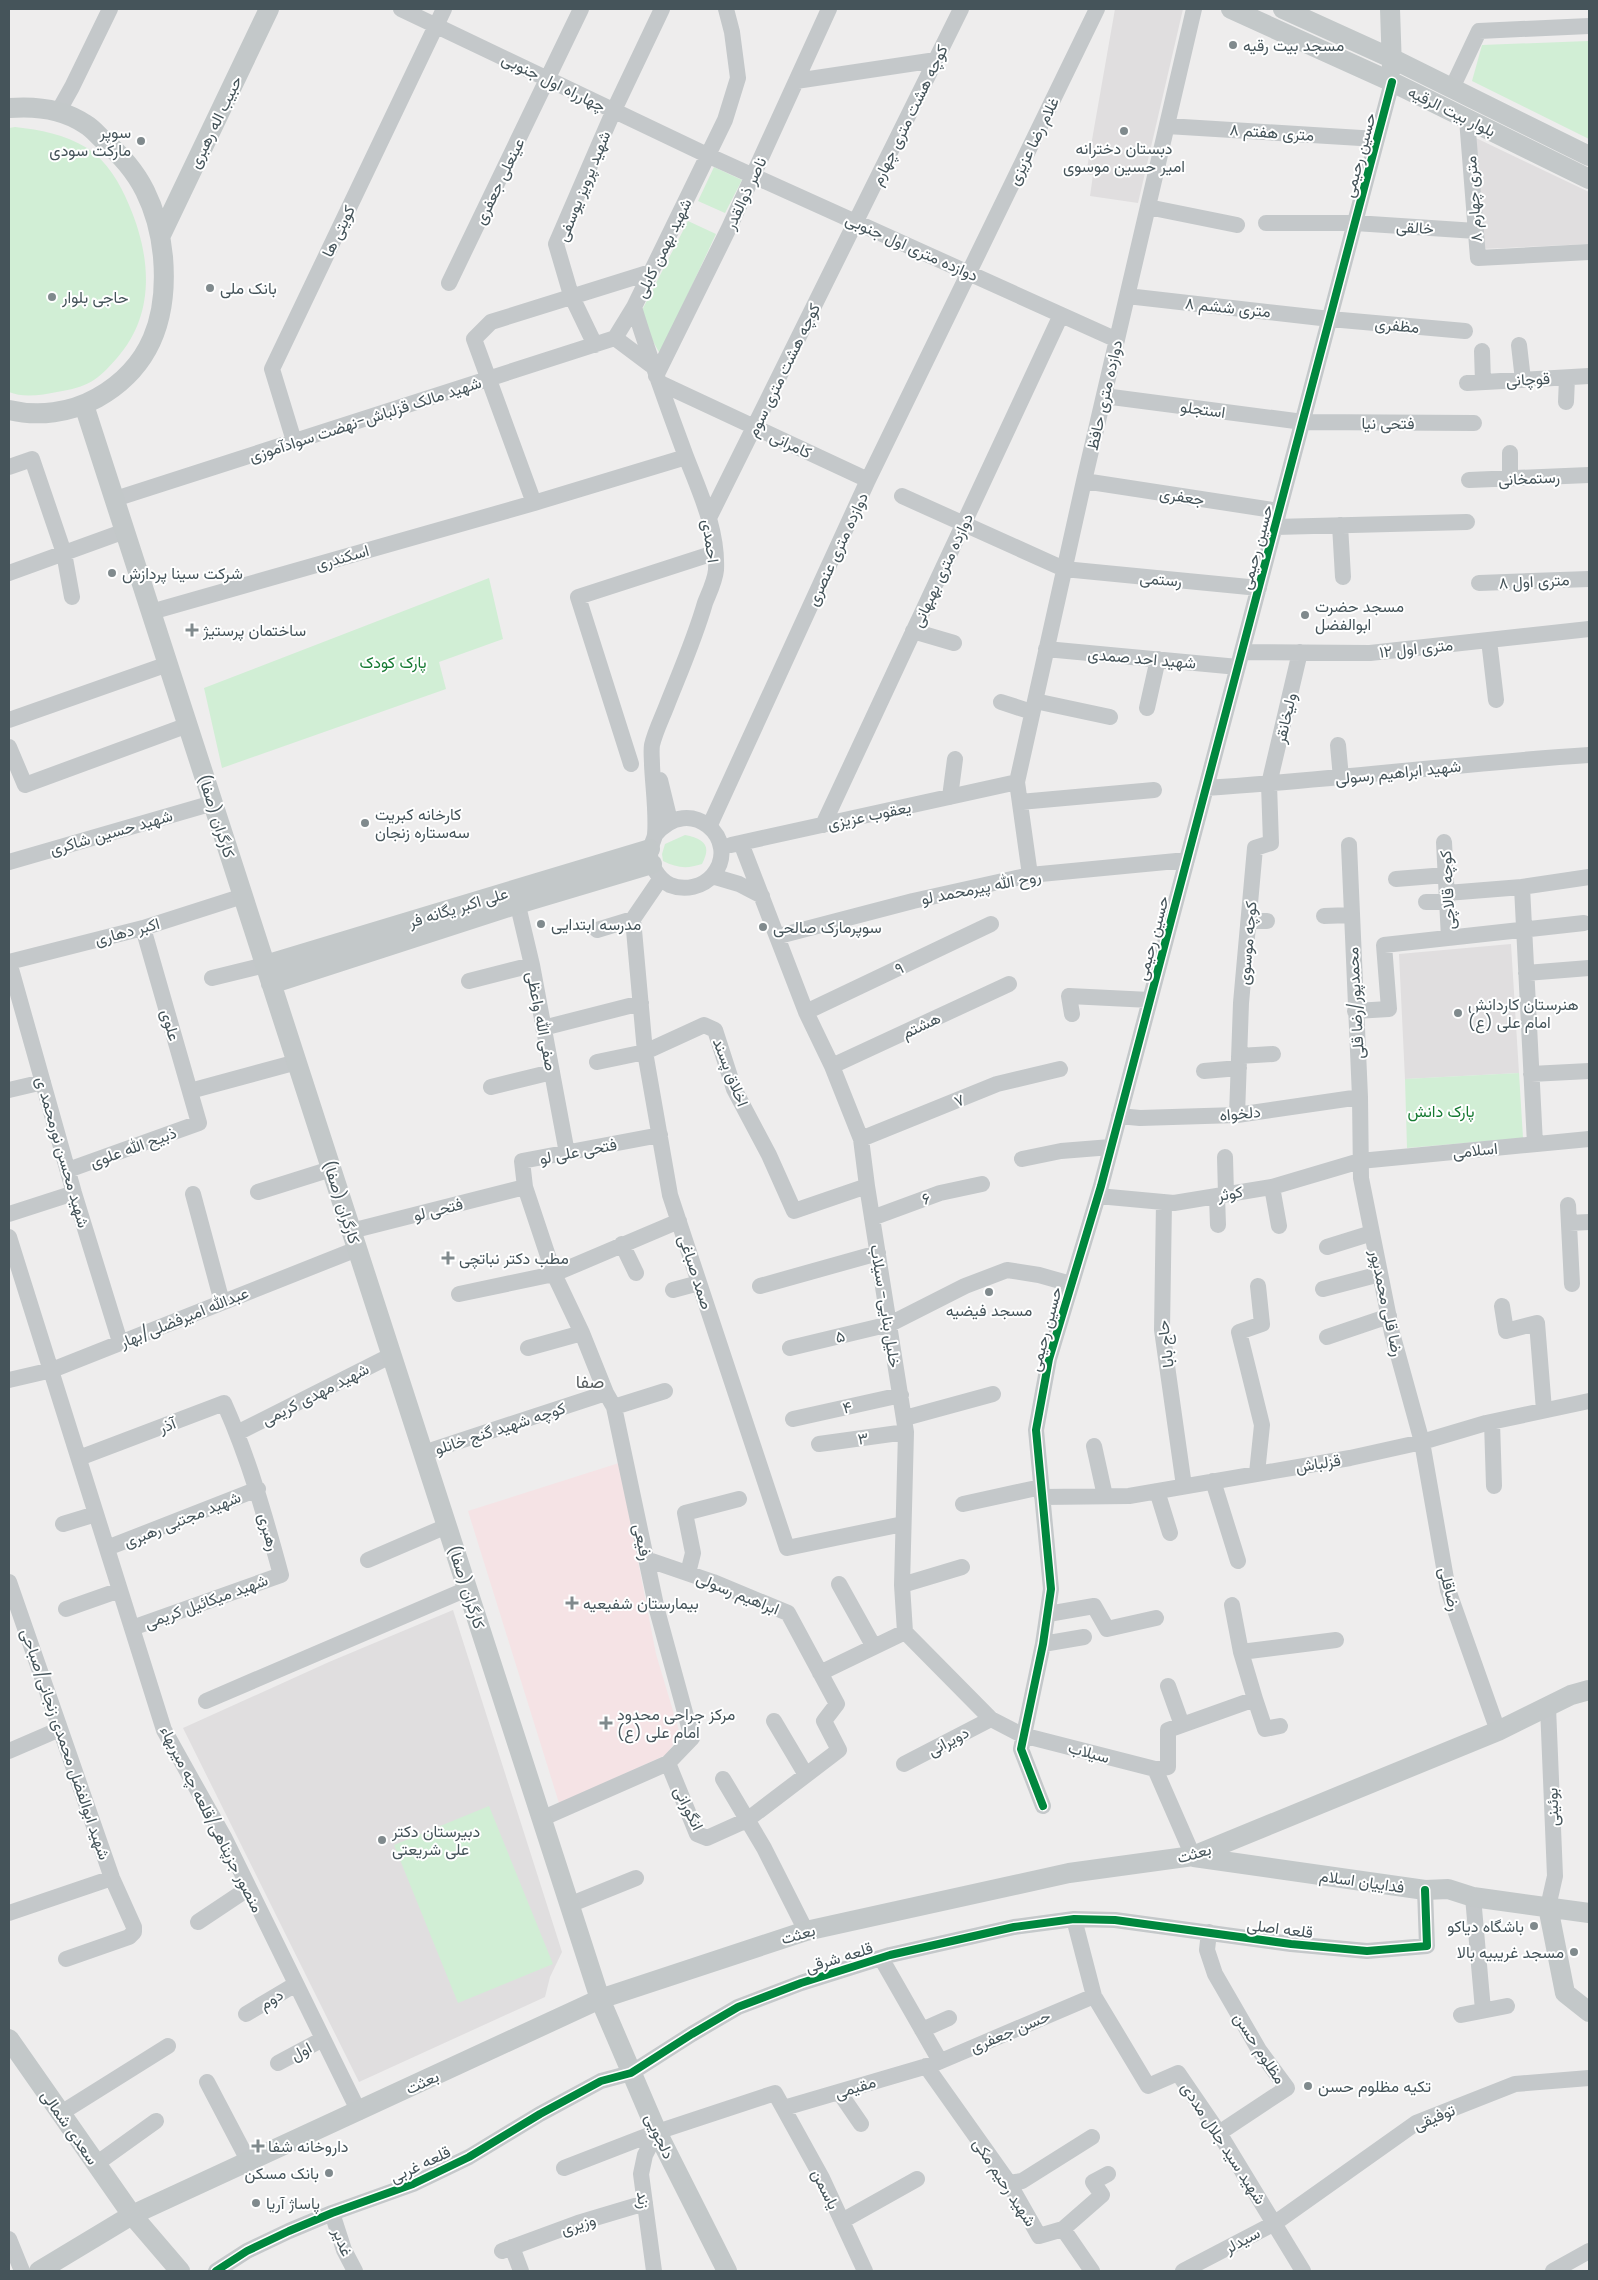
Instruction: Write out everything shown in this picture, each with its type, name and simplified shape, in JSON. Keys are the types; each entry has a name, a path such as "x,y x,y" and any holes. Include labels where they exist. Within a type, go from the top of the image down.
{"main road":[{"name":"حبیب اله رهبری","path":"161,235 269,9"},
{"name":"بلوار بیت الرقیه","path":"1231,9 1392,82 1589,179"},
{"name":"بلوار بیت الرقیه","path":"1283,9 1391,58 1589,156"},
{"path":"1390,9 1392,82"},
{"path":"9,108 28,106 58,112 85,123 120,154 145,192 161,235 165,280 162,312 152,342 135,368 112,389 84,405 54,413 22,414 9,410"},
{"name":"کارگران (صفا)","path":"84,405 600,1999"},
{"name":"علی اکبر یگانه فر","path":"268,975 516,897 655,857"},
{"name":"بعثت","path":"39,2271 132,2215 359,2112 600,1999 806,1931 1069,1873 1192,1856 1498,1731 1580,1693 1589,1676"},
{"name":"فداییان اسلام","path":"1192,1856 1425,1890 1448,1889 1473,1897 1589,1913"},
{"path":"1548,1907 1565,1993 1589,2012"},
{"name":"دلجویی","path":"600,1999 658,2132 727,2271"},
{"name":"سعدی شمالی","path":"9,2039 132,2215 180,2271"}],"street":[{"path":"58,112 110,9"},
{"name":"چهارراه اول جنوبی","path":"401,9 707,155"},
{"name":"کویتی ها","path":"294,441 272,369 444,9"},
{"name":"عینعلی جعفری","path":"449,283 582,9"},
{"name":"شهید پرویز یوسفی","path":"595,345 571,295 556,244 614,110 662,9"},
{"name":"شهید بهمن کابلی","path":"615,338 634,307 725,120 738,78 732,32 726,9"},
{"name":"ناصر ذوالقدر","path":"656,375 753,175 829,9"},
{"name":"غلام رضا عزیزی","path":"969,273 1097,9"},
{"name":"دوازده متری حافظ","path":"1017,782 1084,481 1194,9"},
{"name":"کوچه هشت متری چهارم","path":"856,222 936,60 954,11"},
{"path":"1452,88 1479,31 1589,26"},
{"path":"796,82 936,60"},
{"name":"حسین رحیمی","path":"1043,1806 1021,1749 1022,1735 1043,1644 1051,1589 1036,1430 1049,1359 1120,1116 1392,82"},
{"name":"۸ متری چهارم","path":"1467,119 1478,258 1589,252"},
{"name":"۸ متری هفتم","path":"1166,126 1377,139"},
{"name":"دوازده متری اول جنوبی","path":"707,155 1117,340"},
{"path":"1148,207 1237,224"},
{"name":"کوچه هشت متری سوم","path":"709,518 856,222"},
{"name":"خالقی","path":"1266,223 1355,223 1476,230"},
{"path":"534,503 474,339 491,322 571,295 651,272"},
{"name":"دوازده متری عنصری","path":"710,827 868,480 969,273"},
{"name":"۸ متری ششم","path":"1127,296 1330,319"},
{"name":"احمدی","path":"634,307 656,375 709,518 716,571 705,606 652,746 655,857"},
{"name":"دوازده متری بهبهانی","path":"823,825 1061,314"},
{"name":"مظفری","path":"1330,319 1464,332"},
{"name":"شهید مالک قزلباش-نهضت سوادآموزی","path":"115,499 615,338"},
{"name":"کامرانی","path":"615,338 656,375 754,427 868,480"},
{"path":"1519,345 1523,380"},
{"name":"قوچانی","path":"1482,352 1475,382 1589,376"},
{"path":"1566,402 1567,378"},
{"name":"استجلو","path":"1104,396 1303,422"},
{"name":"فتحی نیا","path":"1303,422 1474,423"},
{"path":"1510,453 1510,479"},
{"name":"اسکندری","path":"151,612 534,503 686,457"},
{"path":"9,467 32,459 64,553 72,597"},
{"name":"رستمخانی","path":"1469,480 1589,475"},
{"name":"جعفری","path":"1084,481 1279,511"},
{"path":"902,496 1064,569"},
{"path":"1275,527 1467,522"},
{"path":"1340,525 1343,577"},
{"path":"9,573 125,531"},
{"path":"631,764 578,597 714,553"},
{"name":"رستمی","path":"1064,569 1259,588"},
{"name":"۸ متری اول","path":"1479,583 1589,579"},
{"name":"۱۲ متری اول","path":"1240,659 1300,652 1370,653 1589,628"},
{"path":"914,631 954,643"},
{"path":"1489,640 1496,700"},
{"name":"شهید احد صمدی","path":"1046,649 1158,659 1240,659"},
{"name":"ولیخانقر","path":"1269,784 1300,652"},
{"path":"1147,708 1158,659"},
{"path":"9,720 168,664"},
{"path":"1001,702 1110,717"},
{"path":"9,747 25,786 188,725"},
{"path":"1338,745 1341,778"},
{"path":"597,930 632,919 670,821 652,746"},
{"name":"شهید ابراهیم رسولی","path":"1206,788 1341,778 1490,762 1589,755"},
{"path":"950,797 955,759"},
{"path":"1017,782 1030,875"},
{"name":"یعقوب عزیزی","path":"720,847 1017,782"},
{"name":"کوچه موسوی","path":"1237,1114 1241,1002 1255,848 1271,843 1269,784"},
{"path":"1020,802 1154,790"},
{"name":"شهید حسین شاکری","path":"9,862 213,803"},
{"path":"655,857 670,884 681,888 692,888 703,883 712,876 721,858 717,836 710,827 690,818 670,821"},
{"name":"کوچه قالاچی","path":"1444,842 1449,938"},
{"name":"خلیل بنایی- سیلاب","path":"741,843 806,1012 832,1066 861,1139 905,1425 902,1584 905,1632"},
{"name":"محمدپور/رضا قلی","path":"1348,845 1360,1097 1360,1161"},
{"name":"روح الله پیرمحمد لو","path":"778,936 913,901 1030,875 1187,860"},
{"path":"1396,879 1446,875"},
{"path":"712,876 739,884 762,896"},
{"path":"1426,902 1447,897 1589,878"},
{"path":"1522,887 1535,1144"},
{"name":"اکبر دهاری","path":"9,962 143,928 243,896"},
{"name":"صفی الله واعظی","path":"516,897 532,965 567,1153"},
{"path":"1324,916 1351,916"},
{"name":"صمد صباغی","path":"632,919 644,1052 670,1195 787,1548 903,1524"},
{"path":"1249,921 1267,921"},
{"path":"1355,1011 1389,1009 1384,945 1584,923"},
{"name":"۹","path":"806,1012 991,924"},
{"name":"علوی","path":"143,928 199,1123"},
{"name":"شهید محسن نورمحمد ی","path":"9,962 74,1193 120,1342"},
{"path":"468,981 532,965"},
{"path":"1526,973 1589,968"},
{"path":"212,978 268,975"},
{"name":"هشتم","path":"832,1066 1009,984"},
{"path":"1072,1014 1069,996 1150,1000"},
{"path":"544,1028 641,1003"},
{"name":"اخلاق پسند","path":"597,1062 644,1052 704,1025 715,1030 734,1089 769,1155 794,1210 867,1186"},
{"path":"1204,1071 1273,1054"},
{"path":"190,1091 296,1062"},
{"name":"۷","path":"861,1139 998,1084 1060,1069"},
{"path":"1532,1074 1589,1071"},
{"path":"491,1087 552,1072"},
{"path":"9,1090 43,1082"},
{"name":"دلخواه","path":"1120,1116 1140,1118 1237,1114 1360,1097"},
{"name":"ذبیح الله علوی","path":"68,1170 199,1123"},
{"name":"فتحی علی لو","path":"525,1187 522,1161 660,1135"},
{"name":"اسلامی","path":"1360,1161 1589,1139"},
{"path":"1022,1159 1061,1151 1111,1147"},
{"path":"1218,1225 1225,1157"},
{"name":"کوثر","path":"1098,1196 1174,1203 1272,1186 1360,1161"},
{"name":"رضا قلی محمدپور","path":"1360,1161 1361,1178 1388,1316 1422,1442"},
{"path":"258,1192 331,1169"},
{"name":"۶","path":"872,1218 940,1193 982,1184"},
{"path":"1272,1186 1279,1226"},
{"name":"فتحی لو","path":"354,1240 525,1187"},
{"name":"رفیعی","path":"525,1187 554,1274 582,1332 610,1400 657,1610 692,1738 668,1763 541,1819"},
{"path":"9,1214 74,1193"},
{"path":"193,1194 222,1302"},
{"name":"حاج بابا","path":"1164,1202 1162,1330 1184,1486"},
{"path":"1568,1205 1572,1284"},
{"path":"459,1294 554,1274 679,1221"},
{"path":"1569,1223 1589,1222"},
{"path":"1327,1247 1372,1233"},
{"name":"منصور جزپناهی/قلعه چه میربهاء","path":"9,1237 164,1730 225,1840 359,2112"},
{"name":"عبدالله امیرفضلی/بهار","path":"9,1380 52,1370 222,1302 354,1240"},
{"path":"622,1244 636,1273"},
{"path":"760,1286 878,1253"},
{"name":"۵","path":"790,1348 890,1324 965,1286 1007,1270 1039,1274 1071,1284"},
{"path":"1323,1289 1380,1274"},
{"path":"674,1290 699,1283"},
{"path":"1257,1473 1262,1425 1239,1332 1262,1324 1258,1286"},
{"path":"1502,1306 1506,1331 1537,1324 1544,1410"},
{"path":"1327,1337 1388,1316"},
{"path":"528,1348 582,1332"},
{"name":"شهید مهدی کریمی","path":"238,1433 392,1356"},
{"name":"کوچه شهید گنج خانلو","path":"423,1453 610,1400 664,1391"},
{"name":"۳","path":"819,1444 905,1425 992,1394"},
{"name":"۴","path":"793,1419 901,1395"},
{"name":"قزلباش","path":"962,1504 1042,1492 1129,1496 1350,1458 1589,1400"},
{"name":"آذر","path":"79,1458 224,1403 238,1433"},
{"path":"1492,1422 1494,1486"},
{"name":"رهبری","path":"238,1433 258,1489 281,1575"},
{"name":"رضاقلی","path":"1422,1442 1448,1590 1498,1731"},
{"path":"1094,1446 1105,1496"},
{"path":"1213,1481 1238,1562"},
{"name":"شهید مجتبی رهبری","path":"107,1548 258,1489"},
{"path":"1157,1491 1170,1533"},
{"path":"688,1573 693,1553 685,1513 739,1499"},
{"path":"63,1524 96,1514"},
{"path":"368,1560 447,1526"},
{"name":"ابراهیم رسولی","path":"646,1559 688,1573 788,1613 837,1704"},
{"path":"902,1584 962,1567"},
{"name":"شهید میکائیل کریمی","path":"132,1628 281,1575"},
{"name":"شهید ابوالفضل محمدی زنجانی/صباحی","path":"9,1582 112,1878 134,1927 134,1932 129,1937 66,1959"},
{"path":"839,1584 874,1647"},
{"path":"206,1701 467,1589"},
{"path":"66,1609 120,1590"},
{"path":"1232,1605 1241,1652 1265,1729 1280,1726"},
{"path":"1048,1614 1094,1606 1107,1629 1156,1618"},
{"path":"820,1673 905,1632 991,1718 1022,1735"},
{"path":"1043,1644 1084,1638"},
{"path":"1241,1652 1336,1640"},
{"path":"1168,1686 1182,1725"},
{"path":"1192,1856 1155,1769 1168,1766 1168,1730 1255,1700"},
{"name":"انگورانی","path":"668,1763 697,1834 707,1838 747,1820 839,1750 824,1722 837,1704"},
{"name":"بوئینی","path":"1548,1707 1555,1876 1548,1907"},
{"name":"دویرانی","path":"904,1764 991,1718"},
{"path":"774,1721 806,1776"},
{"path":"9,1750 60,1729"},
{"name":"سیلاب","path":"1022,1735 1155,1769"},
{"path":"723,1779 764,1848 806,1931"},
{"name":"شهید ابوالفضل محمدی زنجانی/صباحی","path":"9,1913 112,1878"},
{"path":"569,1905 636,1878"},
{"path":"198,1922 249,1888"},
{"name":"قلعه اصلی","path":"1074,1919 1115,1920 1291,1944 1367,1952 1427,1946 1425,1890"},
{"path":"1473,1897 1483,2010"},
{"name":"قلعه شرقی","path":"632,2073 738,2007 801,1983 881,1958 1014,1927 1074,1919"},
{"name":"شهید سید جلال مددی","path":"1074,1919 1094,1996 1148,2086 1178,2073 1219,2133 1275,2222 1303,2271"},
{"name":"مظلوم حسن","path":"1209,1932 1207,1950 1215,1974 1259,2050 1287,2088 1219,2133"},
{"name":"شهید رحیم مکی","path":"881,1958 922,2030 933,2064 1009,2183 1040,2236 1063,2229"},
{"name":"دوم","path":"246,2014 296,1984"},
{"name":"حسن جعفری","path":"933,2064 1094,1996"},
{"path":"1462,2015 1507,2006"},
{"path":"922,2030 949,2018"},
{"name":"اول","path":"278,2063 323,2039"},
{"path":"61,2114 168,2046"},
{"name":"مقیمی","path":"784,2108 933,2064"},
{"name":"قلعه غربی","path":"216,2271 247,2251 332,2213 413,2184 470,2156 600,2081 632,2073"},
{"name":"توفیقی","path":"1275,2222 1416,2123 1515,2084 1589,2078"},
{"path":"207,2082 249,2162"},
{"name":"یاسمن","path":"658,2132 775,2092 822,2178 865,2271"},
{"path":"839,2092 861,2124"},
{"path":"96,2164 156,2121"},
{"path":"564,2168 658,2132"},
{"name":"زند","path":"654,2271 641,2174 645,2155 658,2132"},
{"path":"1009,2183 1022,2181 1092,2137"},
{"path":"1092,2271 1063,2229 1102,2195 1093,2182 1108,2174"},
{"path":"842,2221 917,2179"},
{"name":"وزیری","path":"521,2271 507,2249 578,2223 645,2203"},
{"name":"غدیر","path":"332,2213 344,2250 354,2271"},
{"name":"سیدلر","path":"1183,2271 1275,2222"},
{"path":"9,2239 22,2271"},
{"path":"1553,2271 1589,2250"}],"shaded area":[{"name":"دبستان دخترانه امیر حسین موسوی","path":"1115,9 1183,9 1138,203 1090,196 1093,175 1086,174"},
{"path":"1476,138 1589,192 1589,244 1481,249"},
{"name":"هنرستان کاردانش امام علی (ع)","path":"1511,944 1519,1073 1405,1079 1399,954"},
{"name":"بیمارستان شفیعیه","path":"619,1463 656,1654 680,1734 666,1755 559,1803 468,1511"},
{"name":"دبیرستان دکتر علی شریعتی","path":"453,1610 562,1952 550,1977 545,1997 359,2082 183,1728 329,1662"}],"green space":[{"path":"1588,41 1589,139 1472,81 1482,45"},
{"path":"15,127 43,131 70,139 87,148 101,159 117,181 129,205 142,244 145,264 144,304 130,341 117,358 91,382 77,388 39,395 20,395 9,392 9,128"},
{"path":"714,167 742,180 725,213 698,201"},
{"path":"688,221 716,234 660,354 639,316"},
{"name":"پارک کودک","path":"489,578 503,639 439,662 446,689 222,768 204,688"},
{"path":"685,835 697,839 704,844 706,852 702,864 682,867 663,861 662,854 665,844"},
{"name":"پارک دانش","path":"1519,1073 1523,1138 1407,1148 1405,1079"},
{"path":"489,1806 553,1964 458,2003 394,1845"}],"cycle path":[{"path":"1043,1806 1021,1749 1043,1644 1051,1589 1036,1430 1049,1359 1101,1186 1392,82"},
{"path":"216,2271 247,2251 289,2231 332,2213 413,2184 469,2157 540,2114 601,2081 631,2073 738,2007 801,1983 890,1955 1014,1927 1074,1919 1115,1920 1291,1944 1367,1951 1427,1946 1425,1890"}],"place":[{"name":"مسجد بیت رقیه","path":"1233,45"},
{"name":"دبستان دخترانه امیر حسین موسوی","path":"1124,131"},
{"name":"سوپر مارکت سودی","path":"141,141"},
{"name":"بانک ملی","path":"210,288"},
{"name":"حاجی بلوار","path":"52,297"},
{"name":"شرکت سینا پردازش","path":"112,573"},
{"name":"مسجد حضرت ابوالفضل","path":"1305,615"},
{"name":"ساختمان پرستیژ","path":"192,630"},
{"name":"کارخانه کبریت سه‌ستاره زنجان","path":"365,823"},
{"name":"مدرسه ابتدایی","path":"541,924"},
{"name":"سوپرمارک صالحی","path":"763,927"},
{"name":"هنرستان کاردانش امام علی (ع)","path":"1458,1013"},
{"name":"مطب دکتر نباتچی","path":"448,1258"},
{"name":"مسجد فیضیه","path":"989,1292"},
{"name":"بیمارستان شفیعیه","path":"572,1603"},
{"name":"مرکز جراحی محدود امام علی (ع)","path":"606,1723"},
{"name":"دبیرستان دکتر علی شریعتی","path":"382,1840"},
{"name":"باشگاه دیاکو","path":"1534,1926"},
{"name":"مسجد غریبیه بالا","path":"1574,1952"},
{"name":"تکیه مظلوم حسن","path":"1308,2086"},
{"name":"داروخانه شفا","path":"258,2146"},
{"name":"بانک مسکن","path":"329,2173"},
{"name":"پاساژ آریا","path":"256,2203"}],"district":[{"name":"صفا","path":"590,1382"}]}
